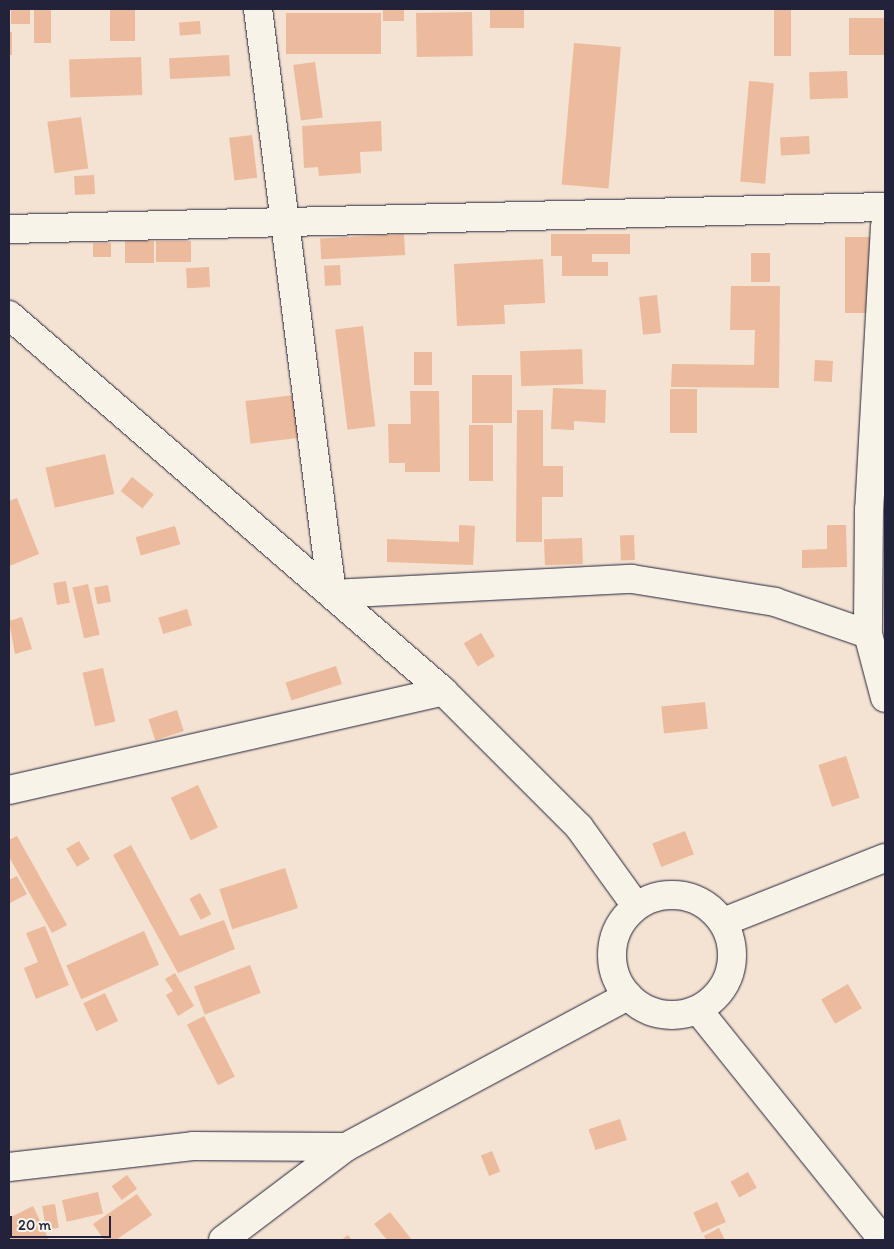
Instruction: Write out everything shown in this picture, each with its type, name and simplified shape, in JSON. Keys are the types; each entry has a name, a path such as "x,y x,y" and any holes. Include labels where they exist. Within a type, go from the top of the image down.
{"street":[{"path":"258,9 332,594"},
{"path":"9,229 286,220 885,208"},
{"path":"885,226 869,510 868,634 885,698"},
{"path":"9,315 443,691 579,827 636,906"},
{"path":"332,594 632,579 775,602 868,634"},
{"path":"9,790 443,691"},
{"path":"723,922 885,858"},
{"path":"673,893 710,907 723,922 732,946 730,972 718,994 698,1010 668,1015 653,1012 628,996 613,967 612,951 622,920 636,906 673,893"},
{"path":"223,1240 346,1147 628,996"},
{"path":"698,1010 883,1240"},
{"path":"9,1167 193,1146 346,1147"}],"building":[{"path":"11,9 30,9 30,24 11,24"},
{"path":"34,9 51,9 51,43 34,43"},
{"path":"110,9 135,9 135,41 110,41"},
{"path":"383,9 404,9 404,21 383,21"},
{"path":"490,9 524,9 524,28 490,28"},
{"path":"774,9 791,9 791,56 774,56"},
{"path":"472,12 473,56 417,57 416,13"},
{"path":"286,13 381,13 381,54 286,54"},
{"path":"849,18 885,18 885,55 849,55"},
{"path":"200,21 201,34 180,35 179,22"},
{"path":"9,32 12,32 12,55 9,55"},
{"path":"574,43 621,47 608,189 562,184"},
{"path":"229,55 230,76 170,79 169,58"},
{"path":"141,57 142,95 70,97 69,60"},
{"path":"315,62 323,117 301,121 293,65"},
{"path":"847,71 848,98 810,99 809,72"},
{"path":"749,81 774,83 765,184 740,182"},
{"path":"81,117 88,168 55,173 47,122"},
{"path":"381,121 382,151 360,152 361,173 319,176 318,167 304,168 302,126"},
{"path":"252,135 257,178 234,180 229,138"},
{"path":"809,136 810,154 781,155 780,138"},
{"path":"94,175 95,194 75,195 74,176"},
{"path":"404,234 405,255 321,259 320,238"},
{"path":"551,234 630,234 630,254 592,254 592,262 608,262 608,276 562,276 562,256 551,256"},
{"path":"845,237 870,237 870,313 845,313"},
{"path":"125,241 154,241 154,263 125,263"},
{"path":"156,241 191,241 191,262 156,262"},
{"path":"93,243 111,243 111,257 93,257"},
{"path":"751,253 770,253 770,282 751,282"},
{"path":"543,259 545,303 504,305 505,324 457,326 454,264"},
{"path":"340,265 341,285 325,286 324,266"},
{"path":"209,267 210,287 187,288 186,268"},
{"path":"731,286 780,286 779,388 671,387 672,364 754,365 755,330 730,330"},
{"path":"657,295 661,333 643,335 639,297"},
{"path":"363,326 375,426 348,430 335,329"},
{"path":"582,349 583,384 521,386 520,351"},
{"path":"414,352 432,352 432,385 414,385"},
{"path":"815,360 833,361 832,382 814,381"},
{"path":"472,375 512,375 512,423 472,423"},
{"path":"553,388 606,390 605,423 574,421 574,430 551,429"},
{"path":"670,389 697,389 697,433 670,433"},
{"path":"410,391 439,391 440,472 405,472 405,463 389,463 388,424 411,424"},
{"path":"294,395 299,438 251,444 245,401"},
{"path":"517,410 543,410 543,466 563,466 563,497 542,497 542,542 516,542"},
{"path":"469,425 493,425 493,481 469,481"},
{"path":"105,454 114,494 55,508 46,468"},
{"path":"132,477 154,495 142,509 121,491"},
{"path":"17,498 39,554 9,566 9,501"},
{"path":"459,525 475,526 473,565 387,562 387,539 459,542"},
{"path":"827,525 846,525 847,567 802,568 802,550 827,549"},
{"path":"175,526 180,544 141,556 136,537"},
{"path":"620,535 634,535 635,560 621,560"},
{"path":"582,538 583,564 545,565 544,539"},
{"path":"66,581 70,603 57,605 53,583"},
{"path":"88,584 100,635 84,638 72,588"},
{"path":"108,585 111,602 97,604 94,587"},
{"path":"187,609 192,625 163,634 158,618"},
{"path":"22,617 32,649 15,654 9,621"},
{"path":"481,633 495,656 478,666 464,643"},
{"path":"336,666 342,684 291,700 286,682"},
{"path":"103,668 115,722 95,726 83,673"},
{"path":"705,702 708,729 664,733 661,707"},
{"path":"177,710 184,731 155,740 148,719"},
{"path":"846,756 860,798 832,807 818,765"},
{"path":"198,785 218,828 191,840 171,798"},
{"path":"685,831 694,854 661,867 652,844"},
{"path":"17,836 67,925 52,933 9,857 9,840"},
{"path":"79,841 90,859 77,867 66,849"},
{"path":"131,845 180,936 224,920 235,949 178,973 113,855"},
{"path":"285,868 298,908 232,929 219,889"},
{"path":"17,876 27,894 10,903 9,880"},
{"path":"200,893 211,914 201,920 189,899"},
{"path":"45,926 69,985 36,999 24,968 38,962 26,933"},
{"path":"144,931 159,965 81,999 66,966"},
{"path":"250,965 261,993 205,1015 194,987"},
{"path":"175,973 194,1006 178,1016 166,995 173,991 165,979"},
{"path":"848,984 862,1008 835,1024 821,1000"},
{"path":"105,993 118,1021 96,1031 83,1003"},
{"path":"204,1016 235,1077 218,1085 187,1025"},
{"path":"620,1119 627,1140 595,1150 589,1129"},
{"path":"492,1151 500,1171 489,1176 481,1155"},
{"path":"748,1172 757,1188 739,1197 731,1182"},
{"path":"127,1175 137,1189 122,1200 112,1186"},
{"path":"98,1192 103,1213 67,1222 62,1200"},
{"path":"137,1194 152,1215 116,1240 104,1240 93,1224"},
{"path":"717,1202 726,1222 702,1233 693,1213"},
{"path":"55,1204 59,1228 46,1230 42,1206"},
{"path":"33,1206 49,1240 9,1240 9,1218"},
{"path":"390,1212 412,1240 387,1240 374,1224"},
{"path":"719,1228 725,1240 706,1240 704,1236"},
{"path":"348,1235 352,1240 341,1240"}]}
